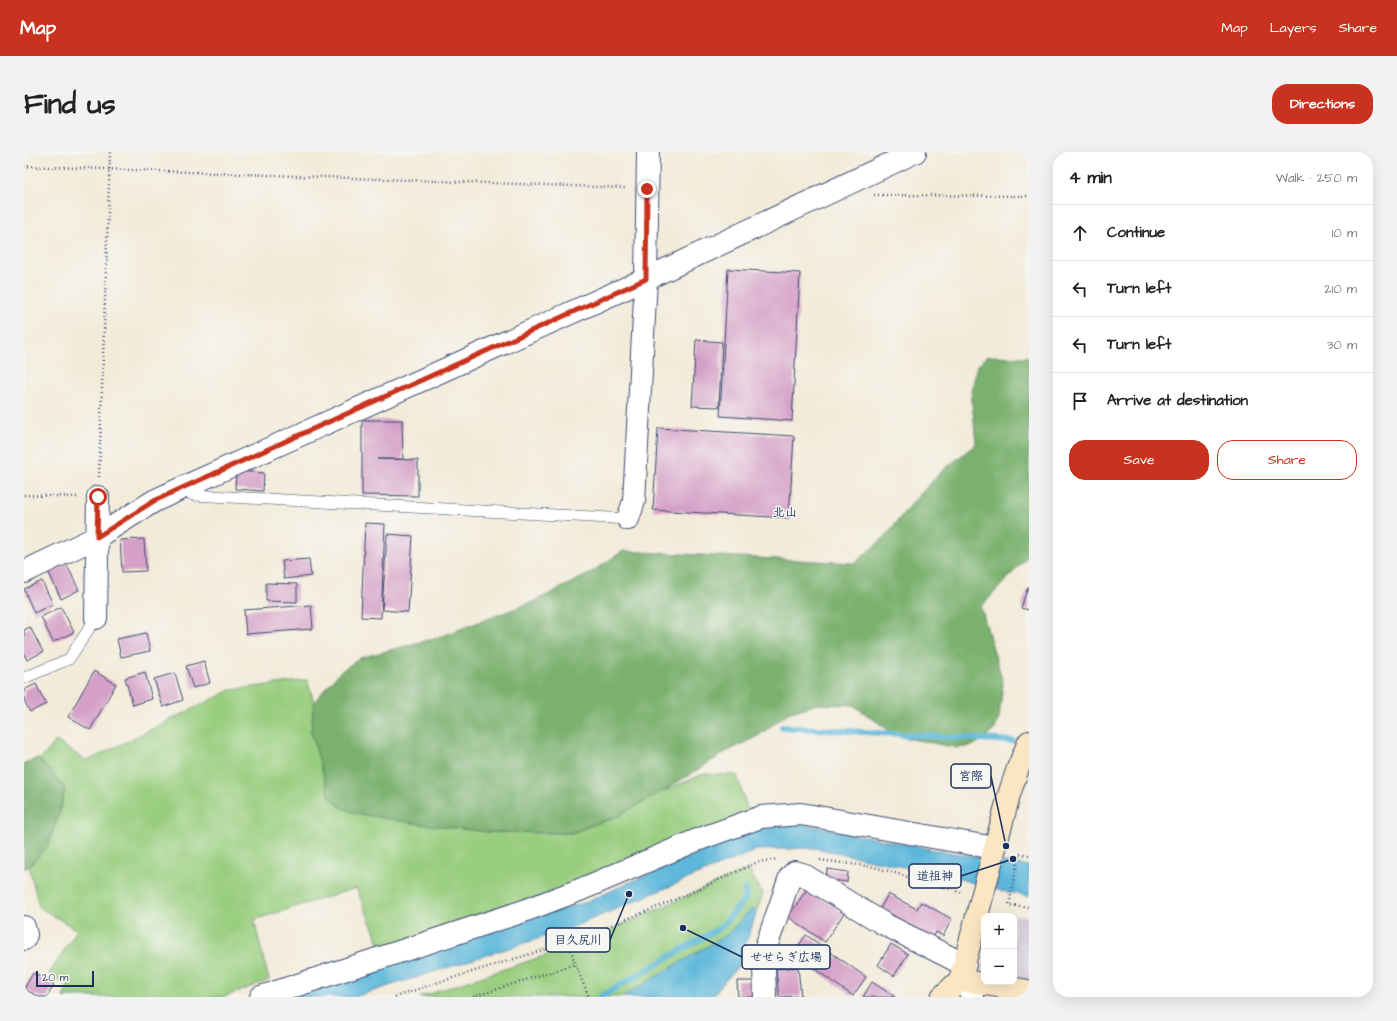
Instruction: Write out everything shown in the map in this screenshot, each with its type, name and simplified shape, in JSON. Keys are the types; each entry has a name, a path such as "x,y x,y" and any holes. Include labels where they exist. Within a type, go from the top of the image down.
{"street":[{"path":"628,518 634,501 646,279 648,152"},
{"path":"24,572 97,537 154,501 646,279 915,152"},
{"path":"96,618 98,497"},
{"path":"967,984 974,893 995,848 1009,795 1029,742"},
{"path":"261,997 521,912 582,889 697,840 761,817 801,814 995,848"},
{"path":"765,997 764,968 767,944 790,877 795,872 802,874 884,924 967,984 1029,992"},
{"path":"24,927 26,935 24,939"},
{"path":"942,997 967,984"}],"lane":[{"path":"182,488 193,495 628,518"},
{"path":"24,678 69,658 96,618"}],"path":[{"path":"98,497 110,152"},
{"path":"24,166 647,189"},
{"path":"872,195 1029,196"},
{"path":"1029,855 1019,854 1009,905 1029,907"},
{"path":"395,997 569,942 665,904 758,862 782,858"},
{"path":"816,859 874,867 974,893"},
{"path":"569,942 575,964 589,997"},
{"path":"473,997 575,964"}],"shaded area":[{"path":"1017,916 1029,916 1029,982 1017,980"}],"green space":[{"path":"988,356 1029,357 1029,555 981,607 1003,683 999,718 995,729 984,739 972,746 958,748 897,736 853,705 817,704 788,713 758,736 726,752 662,792 618,816 571,833 488,832 412,823 354,813 339,806 329,795 311,732 314,702 340,672 360,658 439,637 535,601 587,575 623,551 855,563 885,537 910,505 942,471 976,444 971,391 978,365"},
{"path":"307,680 314,702 311,732 413,823 488,832 571,833 618,816 662,792 703,774 737,775 749,814 580,883 382,950 356,888 254,920 269,980 224,997 63,997 69,985 49,974 77,930 39,907 29,867 48,845 60,811 65,790 53,773 40,760 56,741 87,761 231,690"},
{"path":"38,758 53,773 65,790 60,811 48,845 29,867 24,868 24,763"},
{"path":"748,869 763,893 738,966 711,997 420,997 577,945"}],"water":[{"path":"797,823 930,849 1029,866 1029,896 1002,891 956,878 815,848 757,850 566,930 354,997 289,997 522,921 587,902 630,882 762,826"},
{"path":"751,909 757,911 738,966 711,997 622,997 728,934"}],"building":[{"path":"728,269 800,273 792,421 720,416"},
{"path":"696,340 722,342 719,407 692,406"},
{"path":"362,420 402,420 403,459 377,459 418,460 418,496 362,495"},
{"path":"658,428 794,436 789,518 653,510"},
{"path":"236,471 264,473 263,491 235,489"},
{"path":"365,523 385,524 381,618 361,617"},
{"path":"387,534 413,536 408,612 382,610"},
{"path":"144,539 146,571 122,572 120,540"},
{"path":"309,559 311,576 284,579 282,561"},
{"path":"66,563 79,590 61,599 48,571"},
{"path":"42,581 53,604 34,613 24,589"},
{"path":"266,583 297,584 297,602 266,601"},
{"path":"1029,587 1029,610 1021,608"},
{"path":"311,605 313,629 246,634 244,610"},
{"path":"61,607 74,632 53,642 41,617"},
{"path":"30,627 43,652 27,660 24,654 24,630"},
{"path":"146,633 150,651 121,657 117,639"},
{"path":"204,661 210,683 193,688 186,666"},
{"path":"94,671 116,684 90,730 68,717"},
{"path":"145,672 152,699 133,705 125,678"},
{"path":"175,673 183,700 163,707 154,679"},
{"path":"36,684 46,704 30,712 24,700 24,690"},
{"path":"827,869 848,872 847,882 826,879"},
{"path":"807,889 844,913 825,942 788,917"},
{"path":"888,894 917,909 921,902 952,919 943,936 936,932 931,942 892,923 895,916 880,909"},
{"path":"806,935 866,977 853,996 793,954"},
{"path":"891,944 908,954 894,976 878,965"},
{"path":"798,967 801,996 779,997 776,969"},
{"path":"33,973 54,985 47,997 39,997 24,989"},
{"path":"737,981 757,981 758,997 738,997"},
{"path":"872,982 895,997 863,997"}],"waterway":[{"path":"782,727 1013,741"},
{"path":"600,997 721,927 746,898 745,889"}],"place":[{"name":"宮際","path":"1006,846"},
{"name":"道祖神","path":"1013,859"},
{"name":"目久尻川","path":"629,894"},
{"name":"せせらぎ広場","path":"683,928"}],"district":[{"name":"北山","path":"785,512"}],"route":[{"path":"98,497 97,537 154,501 646,279 647,189"}]}
